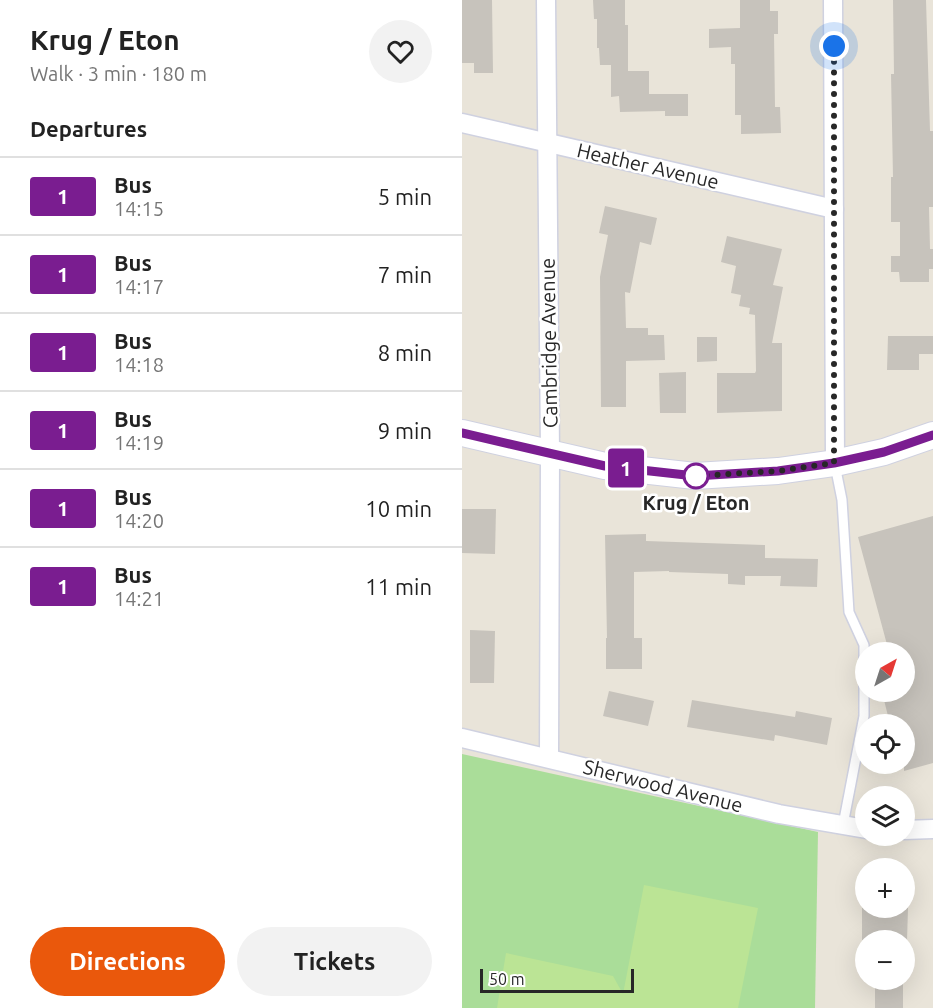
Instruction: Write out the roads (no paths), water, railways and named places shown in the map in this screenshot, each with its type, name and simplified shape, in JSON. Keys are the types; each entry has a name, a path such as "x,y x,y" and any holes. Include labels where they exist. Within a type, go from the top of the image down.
{"street":[{"name":"Cambridge Avenue","path":"546,0 550,453 549,758"},
{"path":"834,0 834,463"},
{"name":"Heather Avenue","path":"462,123 834,209"},
{"path":"462,433 605,466 695,476 778,471 834,463 884,452 933,435"},
{"name":"Sherwood Avenue","path":"462,738 779,814 855,827"},
{"path":"915,830 933,829"}],"lane":[{"path":"834,463 842,500 849,612 864,645 864,716 843,825"}],"place":[{"name":"Krug / Eton","path":"696,476"}]}
